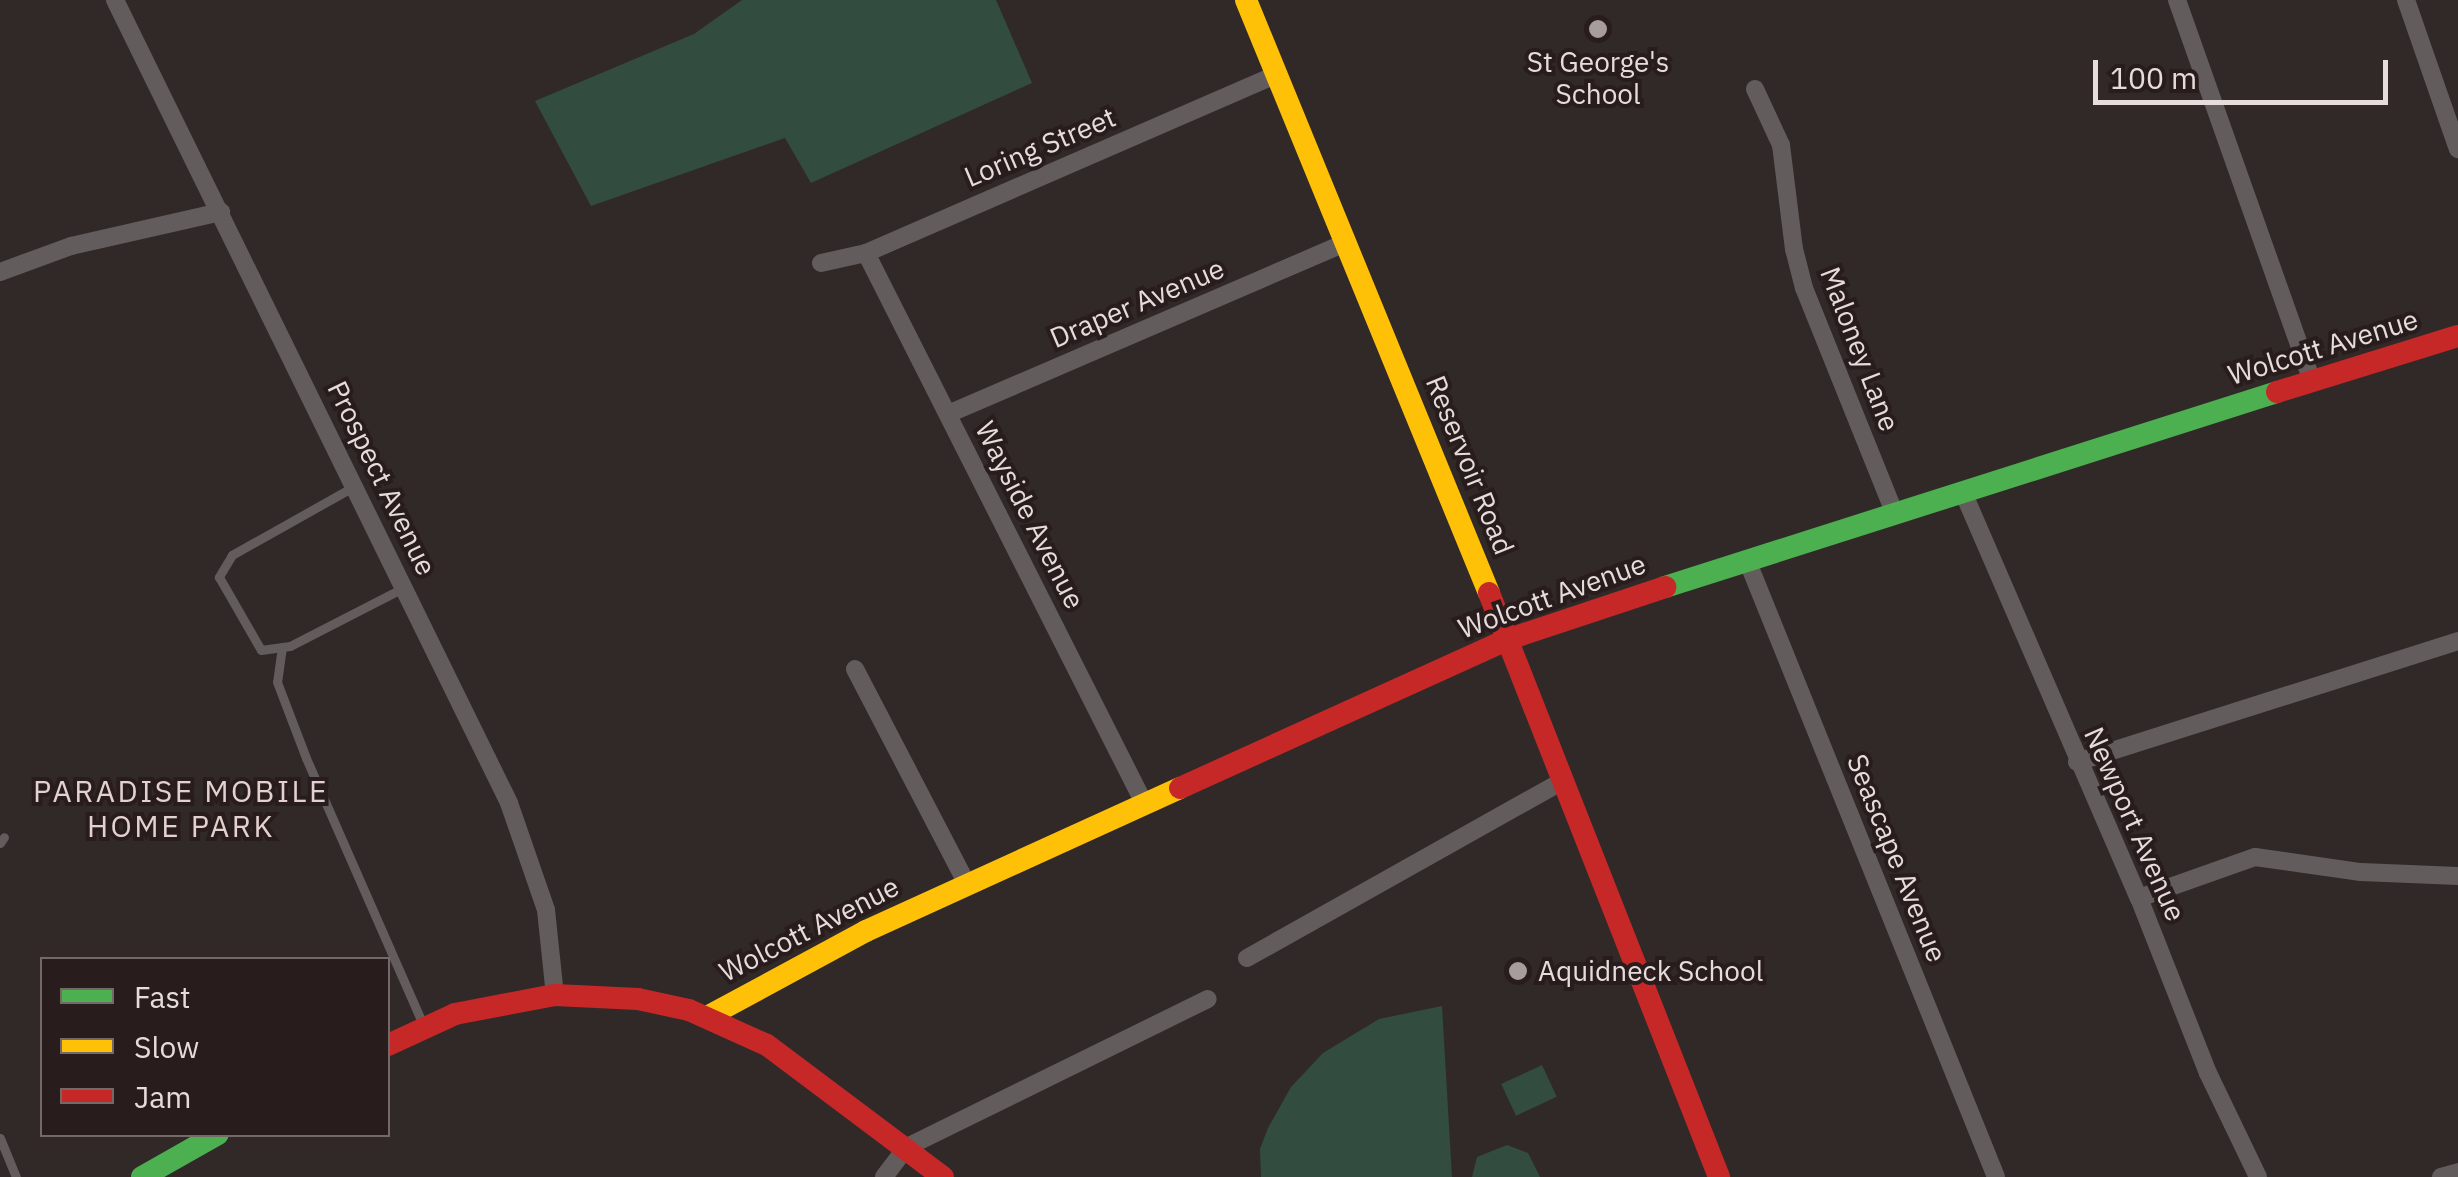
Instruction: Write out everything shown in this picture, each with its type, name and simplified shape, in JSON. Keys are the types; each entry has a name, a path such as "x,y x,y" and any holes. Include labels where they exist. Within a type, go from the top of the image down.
{"street":[{"name":"Prospect Avenue","path":"115,0 222,212 524,837 546,910 555,995"},
{"name":"Reservoir Road","path":"1246,0 1348,242 1720,1177"},
{"path":"2176,0 2312,382"},
{"path":"2406,0 2458,149"},
{"name":"Loring Street","path":"821,263 866,253 1278,74"},
{"name":"Maloney Lane","path":"1756,89 1781,145 1789,182 1794,249 1804,288 1894,512"},
{"path":"0,272 70,246 222,212"},
{"name":"Draper Avenue","path":"948,414 1348,242"},
{"name":"Wayside Avenue","path":"866,253 1144,802"},
{"name":"Wolcott Avenue","path":"706,1017 848,940 1506,640 1894,512 2458,336"},
{"name":"Newport Avenue","path":"1963,492 2139,898 2208,1073 2258,1177"},
{"name":"Seascape Avenue","path":"1747,560 1996,1177"},
{"path":"2078,762 2458,641"},
{"path":"855,669 967,884"},
{"path":"1247,958 1562,781"},
{"path":"2139,898 2255,857 2361,872 2458,876"},
{"path":"390,1044 455,1014 555,995 638,1000 706,1017 767,1045 943,1177"},
{"path":"884,1177 907,1148 1208,999"},
{"path":"142,1177 213,1137"},
{"path":"2441,1177 2458,1172"}],"lane":[{"path":"355,486 232,554 220,577 261,650 282,647 404,588"},
{"path":"282,647 277,682 306,758 424,1026"},
{"path":"0,1138 16,1177"}],"green space":[{"path":"742,0 996,0 1032,83 811,183 785,138 591,206 535,101 694,34"},
{"path":"1442,1006 1452,1177 1261,1177 1260,1149 1268,1128 1291,1087 1323,1053 1379,1019"},
{"path":"1542,1065 1557,1097 1516,1116 1501,1084"},
{"path":"1507,1145 1528,1153 1540,1177 1472,1177 1477,1157"}],"traffic: fast":[{"path":"1665,587 2277,392"},
{"path":"142,1177 213,1137"}],"traffic: slow":[{"path":"1246,0 1489,593"},
{"path":"707,1017 866,931 1180,788"}],"traffic: jam":[{"path":"2277,392 2458,336"},
{"path":"1180,788 1506,640 1665,587"},
{"path":"1489,593 1719,1177"},
{"path":"390,1044 455,1014 555,995 638,999 689,1010 767,1045 943,1177"}],"place":[{"name":"St George's School","path":"1598,29"},
{"name":"Aquidneck School","path":"1518,971"}],"district":[{"name":"PARADISE MOBILE HOME PARK","path":"181,808"}]}
